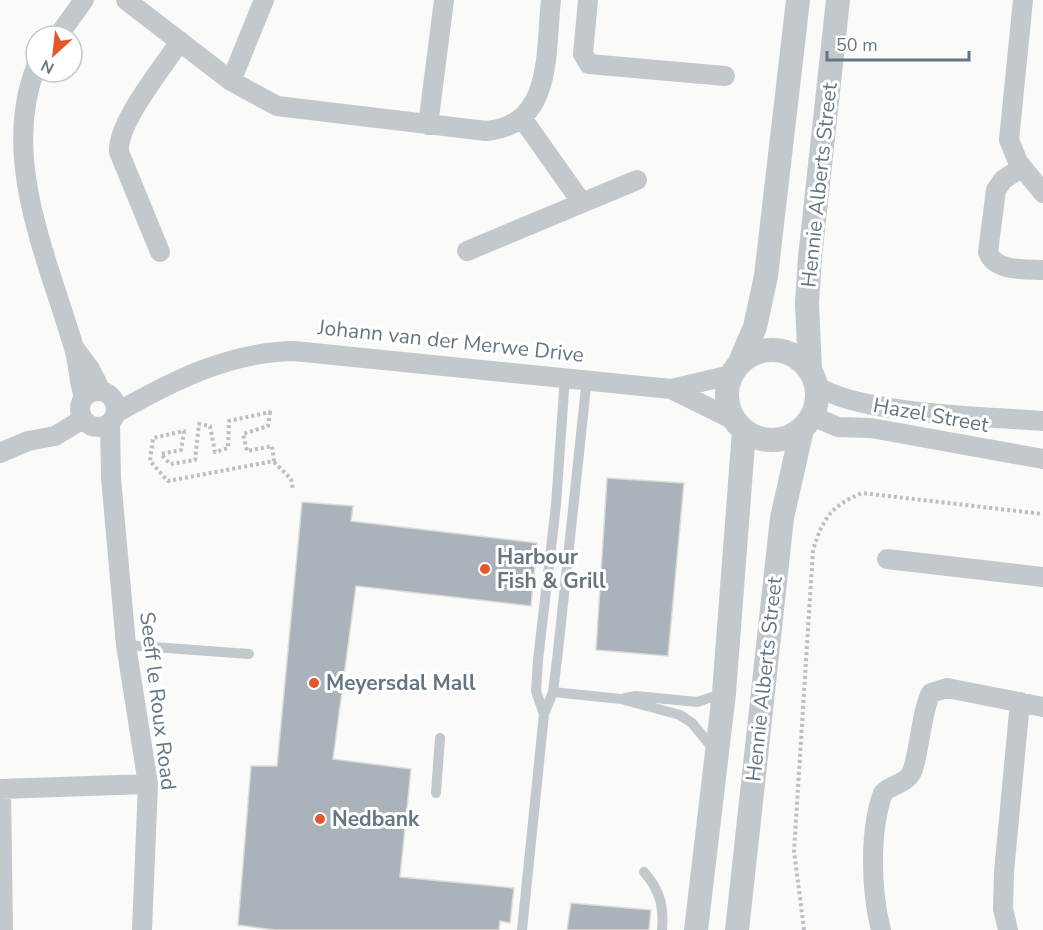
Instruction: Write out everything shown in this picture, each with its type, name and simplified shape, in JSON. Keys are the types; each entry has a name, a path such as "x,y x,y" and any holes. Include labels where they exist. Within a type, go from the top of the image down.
{"street":[{"path":"67,24 84,0"},
{"path":"126,0 231,81 263,100 293,110 486,131 505,128 522,118 535,104 540,88 550,0"},
{"path":"231,81 264,0"},
{"path":"428,125 444,0"},
{"path":"588,0 583,54 589,64 725,76"},
{"name":"Hennie Alberts Street","path":"696,930 724,693 739,426 727,405 726,390 755,327 763,298 798,0"},
{"name":"Hennie Alberts Street","path":"737,930 782,518 807,423 817,401 807,303 838,0"},
{"path":"1023,0 1009,135 1011,146 1022,166 1043,193"},
{"path":"160,252 119,152 119,140 126,122 180,41"},
{"path":"27,84 21,94 12,128 11,186 75,349 77,373 99,427 113,418"},
{"path":"522,118 582,203"},
{"path":"1022,166 1003,180 996,190 988,252 992,260 999,264 1043,270"},
{"path":"466,251 637,180"},
{"path":"671,389 735,369 754,353 770,350 786,352 800,360 813,378"},
{"name":"Johann van der Merwe Drive","path":"0,453 28,441 55,436 91,405 162,386 232,359 261,352 277,351 316,351 587,378 671,389 739,426"},
{"name":"Hazel Street","path":"813,378 838,398 863,403 1043,421"},
{"name":"Johann van der Merwe Drive","path":"113,418 162,386"},
{"name":"Seeff le Roux Road","path":"111,478 91,405 115,401 111,478 126,645 148,784 142,930"},
{"path":"739,426 758,438 774,440 789,437 807,423"},
{"name":"Hazel Street","path":"807,423 871,428 1043,459"},
{"path":"887,559 1043,578"},
{"path":"881,930 873,855 879,804 885,790 904,781 913,771 921,719 931,693 947,688 1043,707"},
{"path":"1008,930 1003,909 1004,872 1020,702"},
{"path":"3,930 1,789 148,784"}],"lane":[{"path":"544,714 536,691 536,681 559,476 565,376"},
{"path":"522,930 544,714 553,692 575,506 587,378"},
{"path":"126,645 249,654"},
{"path":"553,692 621,699 686,718 717,753"},
{"path":"621,699 636,696 697,702 724,693"},
{"path":"436,793 440,738"},
{"path":"644,872 659,892 662,903 662,930"}],"path":[{"path":"274,461 168,481 150,461 153,438 184,431 181,450 161,454 170,464 195,460 199,424 210,426 215,452 228,448 229,421 270,412 268,426 243,434 247,451 272,446 274,461 291,478 293,490"},
{"path":"804,930 794,851 813,550 821,524 840,502 861,493 1043,514"}],"building":[{"path":"607,478 684,483 668,656 596,650"},
{"name":"Meyersdal Mall","path":"302,502 353,506 351,521 537,543 531,606 356,586 333,759 411,769 400,877 514,888 510,923 500,921 499,930 275,930 238,925 251,766 277,766"},
{"path":"571,903 651,910 649,930 567,930"}],"place":[{"name":"Harbour Fish & Grill","path":"485,569"},
{"name":"Meyersdal Mall","path":"314,683"},
{"name":"Nedbank","path":"320,819"}]}
